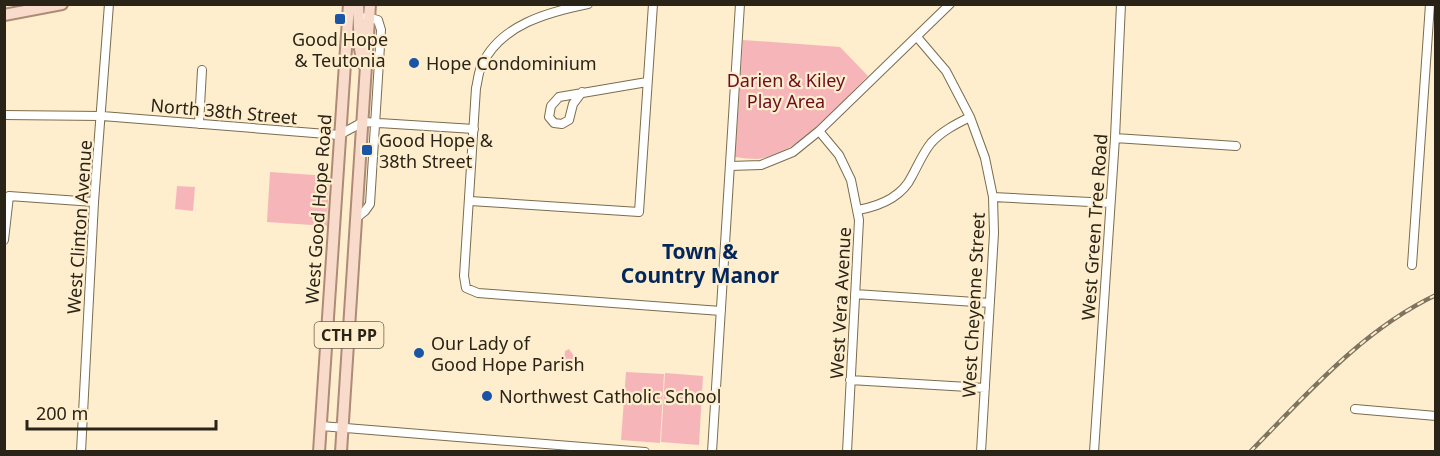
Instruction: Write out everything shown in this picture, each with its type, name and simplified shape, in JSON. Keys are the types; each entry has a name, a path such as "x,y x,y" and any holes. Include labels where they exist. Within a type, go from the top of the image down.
{"main road":[{"path":"4,15 62,4"},
{"name":"West Good Hope Road","path":"349,4 363,18"},
{"path":"358,4 363,18"},
{"name":"West Good Hope Road","path":"319,452 339,135 363,18 370,4"},
{"name":"West Good Hope Road","path":"341,452 366,73 360,49 363,18"}],"street":[{"name":"West Clinton Avenue","path":"81,452 94,202 109,4"},
{"path":"588,4 525,22 491,49 481,67 476,88 464,276 466,288 478,293 721,311"},
{"path":"470,201 639,212 652,4"},
{"path":"712,452 740,4"},
{"path":"730,166 761,165 793,152 819,131 950,4"},
{"name":"West Green Tree Road","path":"1094,452 1115,138 1121,4"},
{"path":"1412,265 1430,4"},
{"name":"West Good Hope Road","path":"356,218 370,204 381,30 363,18"},
{"name":"West Cheyenne Street","path":"916,37 946,71 970,117 985,158 993,197 994,233 981,452"},
{"path":"199,124 202,70"},
{"path":"582,92 573,104 569,120 562,124 554,123 549,117 551,106 560,97 582,92 647,82"},
{"name":"North 38th Street","path":"4,115 102,116 339,135"},
{"path":"858,210 884,203 902,191 930,144 946,129 970,117"},
{"path":"339,135 363,122 474,129"},
{"name":"West Vera Avenue","path":"819,131 839,155 851,180 858,210 860,237 847,452"},
{"path":"1115,138 1236,146"},
{"path":"4,240 9,196 94,202"},
{"path":"993,197 1110,203"},
{"path":"855,294 990,303"},
{"path":"850,380 985,388"},
{"path":"1355,409 1436,416"},
{"path":"321,426 645,452"}],"green space":[{"name":"Darien & Kiley Play Area","path":"743,40 840,47 868,76 818,126 789,148 758,159 735,157"},
{"path":"270,172 329,176 327,226 267,222"},
{"path":"177,186 195,187 193,211 175,209"},
{"path":"569,349 579,359 575,370 563,368 565,351"},
{"path":"626,372 664,374 660,443 621,440"},
{"path":"665,373 703,376 699,445 661,442"}],"railway":[{"path":"1250,452 1336,365 1359,345 1409,309 1436,295"}],"place":[{"name":"Good Hope & Teutonia","path":"340,19"},
{"name":"Hope Condominium","path":"414,63"},
{"name":"Good Hope & 38th Street","path":"367,150"},
{"name":"Our Lady of Good Hope Parish","path":"419,353"},
{"name":"Northwest Catholic School","path":"487,396"}],"district":[{"name":"Town & Country Manor","path":"700,263"}]}
